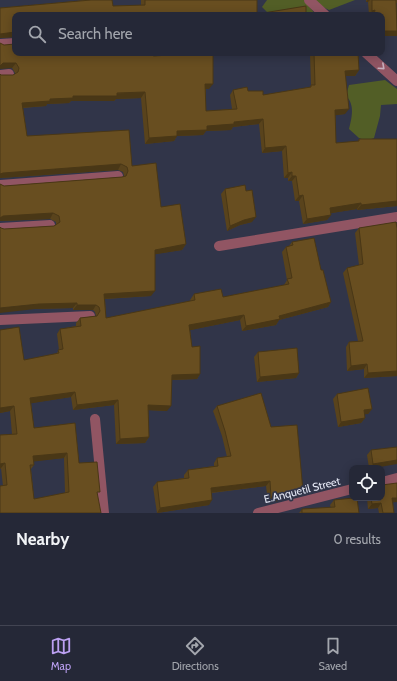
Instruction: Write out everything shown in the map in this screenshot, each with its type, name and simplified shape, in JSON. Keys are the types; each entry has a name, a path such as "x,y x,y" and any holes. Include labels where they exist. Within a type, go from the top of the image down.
{"street":[{"path":"309,0 322,12"},
{"path":"0,44 12,43"},
{"path":"369,56 397,81"},
{"path":"0,185 118,176"},
{"path":"219,246 397,217"},
{"path":"0,228 50,225"},
{"path":"0,320 90,316"},
{"path":"95,419 104,513"},
{"path":"385,481 397,478"},
{"name":"E.Anquetil Street","path":"258,513 349,490"}],"green space":[{"path":"267,0 304,0 314,12 267,12 262,7"},
{"path":"313,0 355,0 329,10 317,4"},
{"path":"385,80 397,89 397,104 381,105 380,116 374,138 366,141 359,138 349,129 352,116 352,107 346,96 349,85"}],"building":[{"path":"91,0 112,0 113,6 145,5 145,0 257,0 257,12 12,12 12,32 0,34 0,8"},
{"path":"372,0 396,0 397,31 385,31 385,12 375,12 375,10 372,11"},
{"path":"306,6 306,12 269,12"},
{"path":"0,43 4,45 12,44 12,56 213,56 213,84 205,84 206,111 237,109 233,90 247,87 248,91 263,91 263,95 311,87 311,85 315,85 314,56 358,56 359,70 345,71 349,109 335,110 336,143 359,141 359,139 397,139 397,201 361,205 361,203 330,208 331,215 307,219 303,195 299,196 296,176 292,176 292,172 288,173 286,146 265,148 263,119 234,122 234,124 207,126 207,130 177,131 177,136 149,138 145,92 117,93 117,96 73,96 73,98 50,99 50,101 22,103 27,136 129,130 132,166 156,163 161,207 180,204 186,244 155,250 155,291 104,294 106,318 195,300 194,294 221,289 223,297 289,284 287,279 292,278 286,247 293,245 292,242 314,238 321,270 323,270 331,302 279,316 280,319 246,326 244,315 189,325 192,347 200,346 200,374 172,375 171,406 148,405 149,437 120,439 118,400 77,405 75,392 30,398 34,428 75,423 79,463 97,462 100,492 97,492 101,513 0,513 0,486 7,485 5,463 0,464 0,435 17,434 14,406 0,408 0,330 19,327 24,360 59,353 58,350 63,349 60,329 81,326 80,318 97,316 100,311 99,307 96,305 77,305 77,303 39,304 0,308 0,227 4,229 54,226 60,222 59,216 53,213 3,216 0,218 0,184 4,186 122,177 126,176 128,171 127,167 121,164 0,174 0,74 13,75 18,72 19,68 16,63 3,63 0,66","holes":["67,453 69,492 34,499 30,465 34,465 33,456"]},
{"path":"245,185 246,191 252,190 256,217 230,226 225,189"},
{"path":"396,222 397,371 368,373 367,364 351,366 349,342 363,341 347,268 363,264 359,228"},
{"path":"297,348 299,373 260,377 258,352"},
{"path":"368,388 372,409 364,410 365,418 341,422 337,394"},
{"path":"261,393 271,427 297,425 303,491 283,496 271,497 270,481 211,488 212,500 160,508 157,482 189,478 188,470 218,466 217,458 231,456 217,406"},
{"path":"397,447 397,460 373,464 371,450"},
{"path":"397,483 397,498 392,498 394,513 383,513 381,503 372,504 372,501 385,501 385,485"},
{"path":"349,498 349,501 357,501 359,513 302,513 302,509 335,507 334,500"}]}
